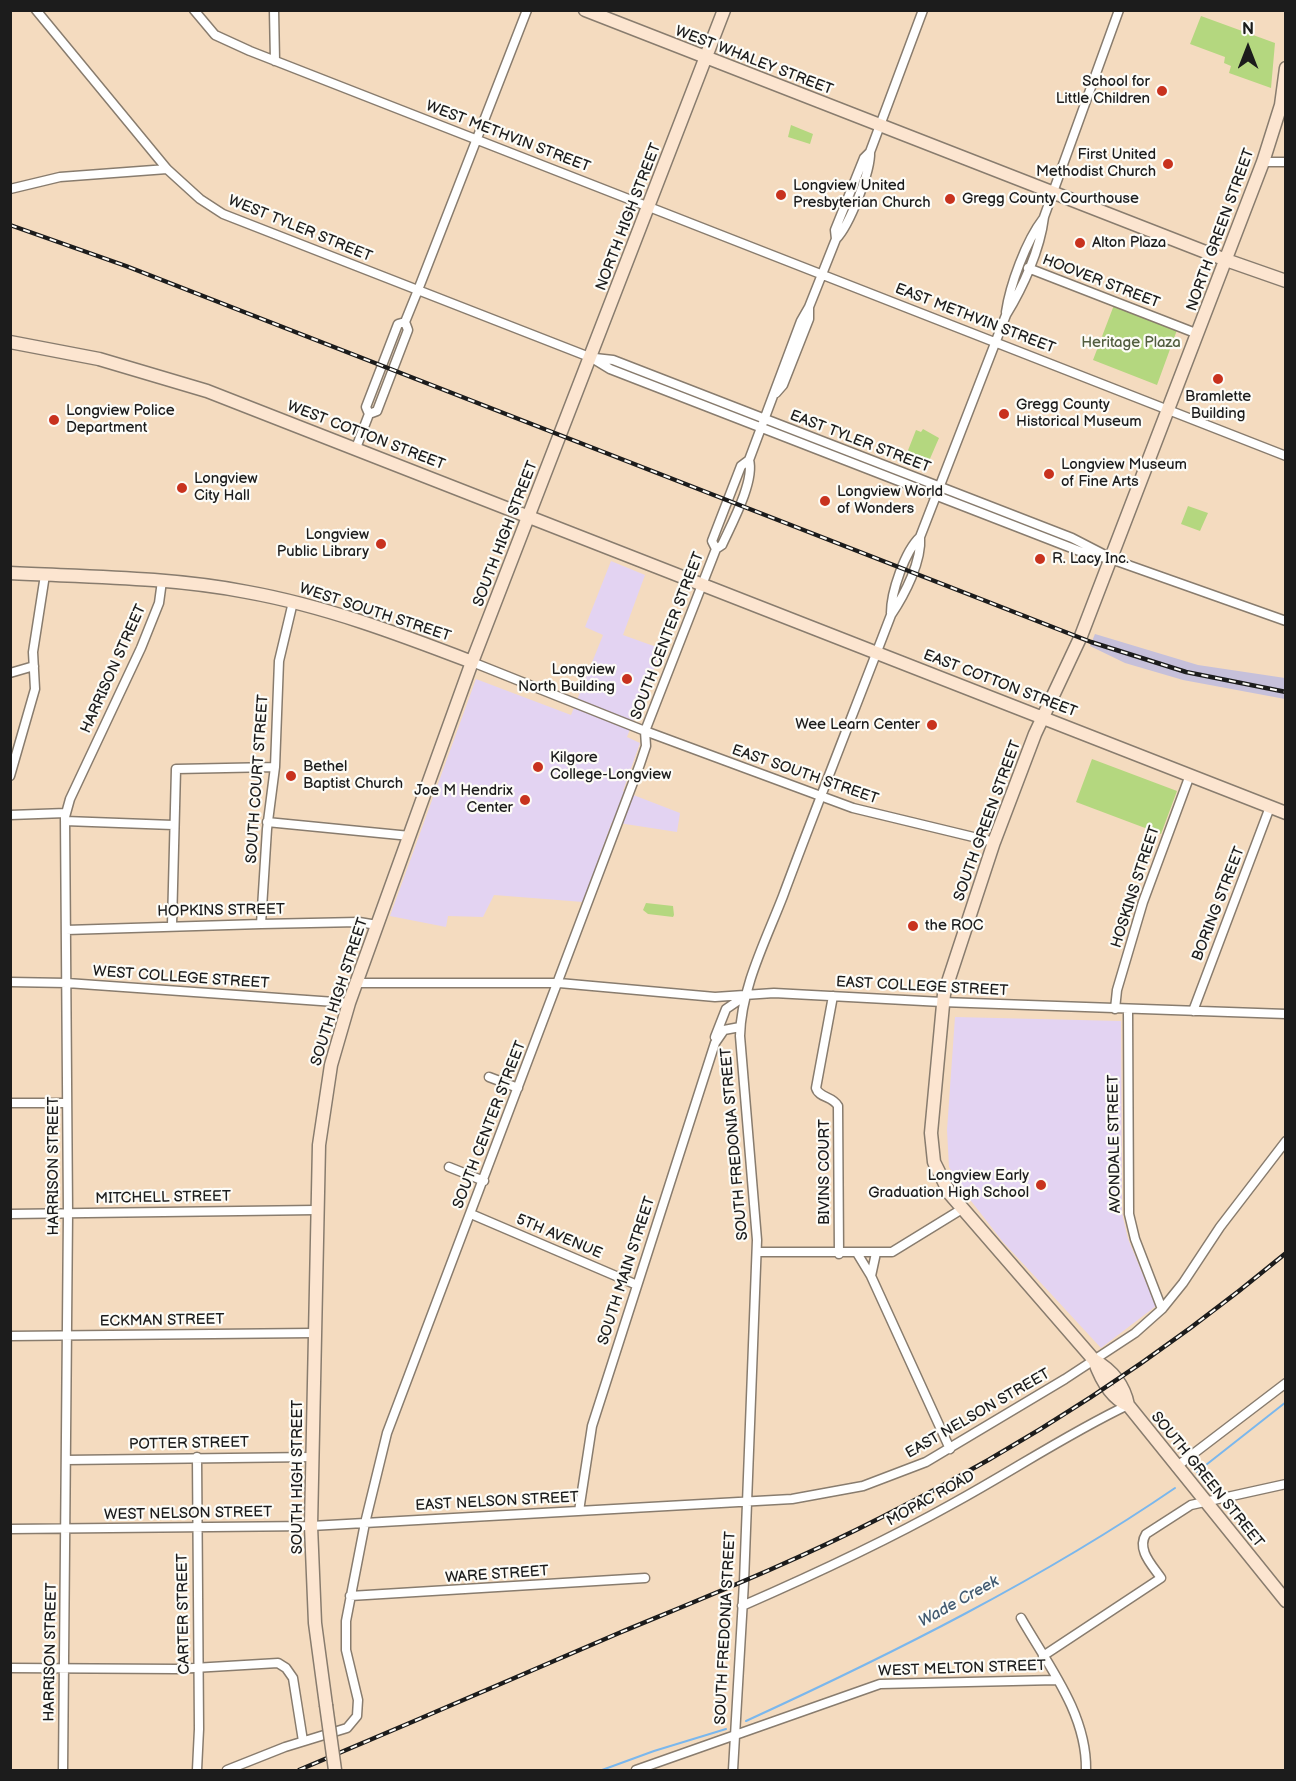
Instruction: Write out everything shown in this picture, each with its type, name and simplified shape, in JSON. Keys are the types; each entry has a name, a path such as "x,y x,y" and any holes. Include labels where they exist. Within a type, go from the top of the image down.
{"main road":[{"name":"WEST WHALEY STREET","path":"585,10 1226,260 1286,280"},
{"name":"NORTH HIGH STREET","path":"561,433 592,358 724,10"},
{"name":"NORTH GREEN STREET","path":"1081,636 1263,162 1281,105 1286,68"},
{"name":"WEST COTTON STREET","path":"10,342 84,355 165,376 356,448 702,586"},
{"name":"SOUTH HIGH STREET","path":"335,1770 315,1623 311,1526 316,1210 319,1134 324,1097 333,1055 377,925 472,663 561,433"},
{"name":"WEST SOUTH STREET","path":"10,573 162,582 244,591 293,602 380,628 472,663"},
{"name":"EAST COTTON STREET","path":"702,586 1286,813"},
{"name":"SOUTH GREEN STREET","path":"1081,636 1043,717 994,842 942,1002 932,1123 932,1153 937,1171 962,1209 1094,1360 1109,1368 1125,1394 1128,1406 1286,1601"}],"street":[{"name":"WEST TYLER STREET","path":"36,10 167,169 200,199 223,214 592,358 613,360 764,424"},
{"name":"WEST METHVIN STREET","path":"194,10 215,35 275,61 822,275"},
{"path":"274,10 275,61"},
{"path":"369,414 377,411 408,330 405,322 527,10"},
{"path":"749,460 776,393 783,385 809,319 809,308 836,239 835,230 864,158 870,153 923,10"},
{"path":"1006,315 1042,233 1044,217 1119,10"},
{"path":"1263,162 1286,162"},
{"path":"10,189 60,177 167,169"},
{"path":"1006,315 1008,299 1034,230 1044,217"},
{"name":"HOOVER STREET","path":"1028,268 1198,334"},
{"name":"EAST METHVIN STREET","path":"822,275 1286,456"},
{"name":"SOUTH FREDONIA STREET","path":"733,1770 757,1252 756,1213 740,1027 747,995 820,797 891,615 891,600 907,571 912,545 920,537 1006,315"},
{"path":"356,448 369,414 366,407 380,366 398,324 405,322"},
{"name":"EAST TYLER STREET","path":"764,424 1090,546 1111,559 1286,621"},
{"name":"SOUTH CENTER STREET","path":"303,1742 341,1731 354,1722 359,1702 348,1661 345,1635 350,1596 365,1523 387,1433 559,983 646,746 645,731 716,549 722,545 739,505 752,470 749,460 741,466 712,542 716,549"},
{"path":"10,776 35,689 34,648 45,575"},
{"name":"HARRISON STREET","path":"63,1770 68,1213 65,817 70,799 141,648 159,603 162,582"},
{"name":"SOUTH COURT STREET","path":"261,924 267,822 275,767 279,661 293,602"},
{"name":"WEST SOUTH STREET","path":"472,663 645,731"},
{"path":"10,673 34,666"},
{"name":"EAST SOUTH STREET","path":"645,731 865,812 994,842"},
{"path":"171,926 176,768 275,767"},
{"name":"HOSKINS STREET","path":"1115,1009 1117,990 1143,902 1190,775"},
{"name":"BORING STREET","path":"1193,1011 1270,807"},
{"path":"10,815 173,825"},
{"path":"267,822 410,836"},
{"name":"HOPKINS STREET","path":"66,930 359,922 377,925"},
{"name":"WEST COLLEGE STREET","path":"10,982 67,983 349,1004"},
{"path":"357,983 559,983"},
{"name":"EAST COLLEGE STREET","path":"559,983 715,997 833,996 1128,1010 1286,1014"},
{"name":"SOUTH MAIN STREET","path":"579,1511 592,1426 715,1043 716,1032 726,1009 747,995"},
{"name":"BIVINS COURT","path":"833,996 816,1088 819,1094 834,1101 838,1106 839,1254"},
{"name":"AVONDALE STREET","path":"1128,1010 1129,1214 1135,1239 1162,1309"},
{"path":"715,1043 724,1030 740,1027"},
{"path":"489,1077 518,1088"},
{"path":"10,1103 67,1103"},
{"name":"EAST NELSON STREET","path":"365,1523 815,1497 849,1490 894,1476 950,1449 1143,1328 1162,1309 1286,1141"},
{"path":"449,1167 484,1181"},
{"path":"757,1252 839,1254 900,1250 962,1209"},
{"name":"MITCHELL STREET","path":"10,1214 316,1210"},
{"name":"5TH AVENUE","path":"471,1214 637,1285"},
{"path":"857,1253 870,1276 950,1449"},
{"path":"870,1276 876,1253"},
{"name":"ECKMAN STREET","path":"10,1336 314,1333"},
{"path":"1176,1467 1286,1383"},
{"name":"MOPAC ROAD","path":"742,1606 826,1569 894,1535 1085,1426 1128,1406"},
{"name":"CARTER STREET","path":"197,1457 197,1770"},
{"name":"POTTER STREET","path":"66,1460 312,1457"},
{"path":"1204,1501 1286,1484"},
{"name":"WEST MELTON STREET","path":"1043,1656 1161,1578 1143,1551 1144,1537 1191,1505 1204,1501"},
{"name":"WEST NELSON STREET","path":"10,1528 196,1528 365,1523"},
{"name":"WARE STREET","path":"350,1596 645,1578"},
{"path":"1021,1618 1081,1728 1086,1770"},
{"path":"10,1668 177,1669 270,1662 282,1665 289,1671 293,1680 295,1707 303,1742 227,1770"},
{"name":"WEST MELTON STREET","path":"636,1770 885,1683 1056,1680"}],"shaded area":[{"name":"Kilgore College-Longview","path":"611,561 645,575 623,635 662,649 627,737 640,743 623,791 680,813 677,832 612,822 583,902 494,895 483,917 448,916 446,927 390,916 476,679 571,715 603,635 585,627"},
{"path":"1095,634 1198,665 1285,678 1285,699 1183,680 1125,663 1090,646"},
{"name":"Longview Early Graduation High School","path":"955,1017 1121,1021 1122,1213 1128,1239 1156,1306 1101,1348 1003,1242 964,1192 949,1167 947,1130"}],"green space":[{"path":"1201,16 1275,43 1271,88 1229,73 1231,66 1224,63 1225,57 1190,44"},
{"path":"791,125 813,134 810,144 788,137"},
{"name":"Heritage Plaza","path":"1114,305 1177,330 1157,385 1093,360"},
{"path":"923,429 939,438 929,461 922,465 905,458 916,430 921,432"},
{"path":"1188,506 1208,513 1200,531 1181,524"},
{"path":"1092,759 1177,791 1161,834 1076,802"},
{"path":"646,903 673,906 674,915 673,917 648,914 643,910"}],"waterway":[{"name":"Wade Creek","path":"1197,1472 1286,1402"},
{"name":"Wade Creek","path":"746,1721 911,1642 1019,1584 1175,1488"},
{"name":"Wade Creek","path":"602,1770 726,1729"}],"railway":[{"path":"10,225 126,266 1091,642 1186,672 1286,692"},
{"path":"299,1770 719,1592 850,1533 936,1489 1092,1397 1191,1328 1286,1253"}],"place":[{"name":"School for Little Children","path":"1162,91"},
{"name":"First United Methodist Church","path":"1168,164"},
{"name":"Longview United Presbyterian Church","path":"781,195"},
{"name":"Gregg County Courthouse","path":"950,199"},
{"name":"Alton Plaza","path":"1080,243"},
{"name":"Bramlette Building","path":"1218,379"},
{"name":"Gregg County Historical Museum","path":"1004,414"},
{"name":"Longview Police Department","path":"54,420"},
{"name":"Longview Museum of Fine Arts","path":"1049,474"},
{"name":"Longview City Hall","path":"182,488"},
{"name":"Longview World of Wonders","path":"825,501"},
{"name":"Longview Public Library","path":"381,544"},
{"name":"R. Lacy Inc.","path":"1040,559"},
{"name":"Longview North Building","path":"627,679"},
{"name":"Wee Learn Center","path":"932,725"},
{"name":"Kilgore College-Longview","path":"538,767"},
{"name":"Bethel Baptist Church","path":"291,776"},
{"name":"Joe M Hendrix Center","path":"525,800"},
{"name":"the ROC","path":"913,926"},
{"name":"Longview Early Graduation High School","path":"1041,1185"}]}
